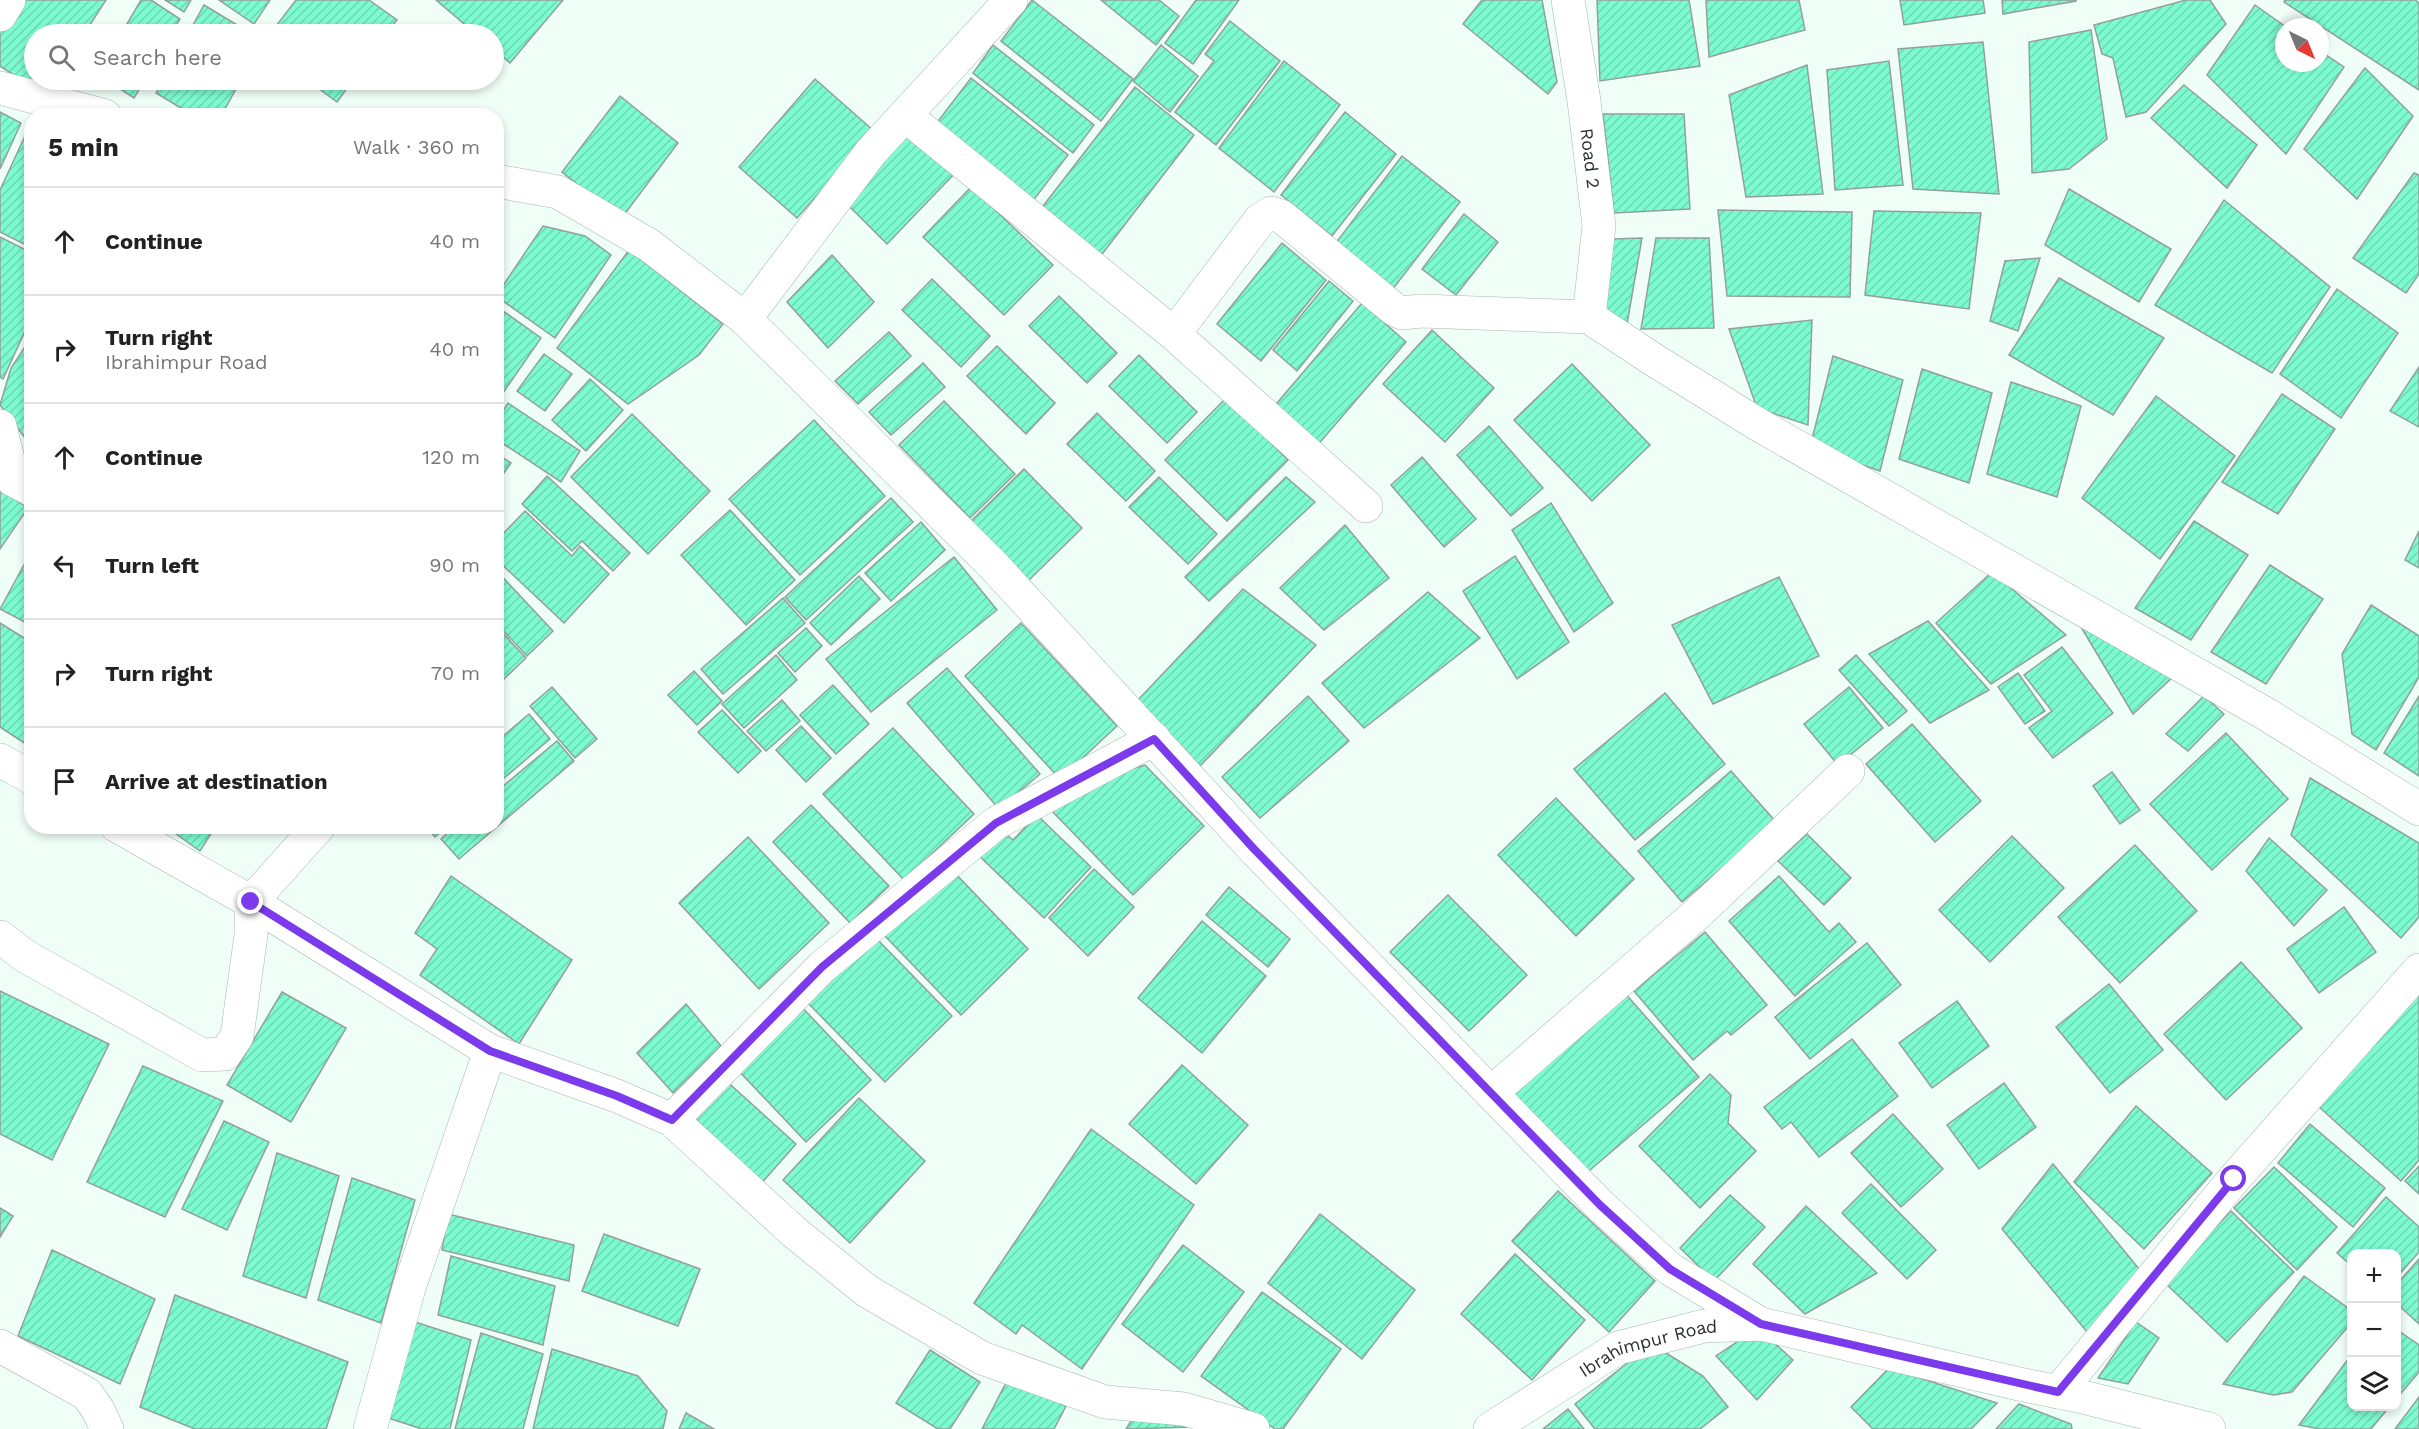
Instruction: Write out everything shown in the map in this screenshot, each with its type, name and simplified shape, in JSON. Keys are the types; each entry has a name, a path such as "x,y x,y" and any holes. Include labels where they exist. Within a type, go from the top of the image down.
{"street":[{"path":"0,15 9,0"},
{"path":"746,319 871,152 1011,0"},
{"name":"Road 2","path":"1568,0 1584,101 1599,226 1589,317"},
{"path":"0,88 75,108"},
{"path":"906,116 1173,334 1366,506"},
{"path":"504,182 558,192 649,245 746,319 993,565 1254,849 1600,1205 1670,1269 1761,1324"},
{"path":"1173,334 1260,220 1271,213 1281,216 1394,309 1402,313 1421,311 1589,317 1759,425 2266,714 2419,809"},
{"path":"0,426 22,485"},
{"path":"672,1120 822,967 996,823 1154,739"},
{"path":"0,760 24,774"},
{"path":"1491,1093 1698,912 1848,771"},
{"path":"131,834 251,902 490,1051 617,1096 672,1120 794,1232 867,1291 982,1358 1105,1402 1184,1409 1253,1429"},
{"path":"0,937 25,956 202,1055 225,1054 237,1036 251,935 251,902 312,834"},
{"path":"2058,1392 2234,1179 2419,970"},
{"path":"370,1429 409,1288 490,1051"},
{"name":"Ibrahimpur Road","path":"1490,1429 1618,1348 1704,1326 1761,1324 2209,1429"},
{"path":"0,1346 87,1394 107,1429"}],"building":[{"path":"17,0 106,0 90,24 24,24 24,82 0,66 0,26"},
{"path":"141,0 151,0 180,19 177,24 127,24"},
{"path":"165,0 191,0 184,12"},
{"path":"219,0 270,0 254,24"},
{"path":"296,0 369,0 397,20 394,24 278,24"},
{"path":"436,0 563,0 510,63 504,58 504,24 464,24"},
{"path":"1032,0 1133,79 1101,121 1001,41"},
{"path":"1101,0 1159,0 1179,16 1156,45"},
{"path":"1196,0 1239,0 1193,64 1165,43"},
{"path":"1482,0 1542,0 1557,82 1548,94 1463,24"},
{"path":"1597,0 1689,0 1700,66 1600,81"},
{"path":"1706,0 1799,0 1805,30 1709,57"},
{"path":"1900,0 1983,0 1985,13 1904,25"},
{"path":"2002,0 2076,0 2076,1 2003,14"},
{"path":"2186,0 2210,0 2226,24 2146,112 2126,117 2113,58 2102,54 2094,25"},
{"path":"2285,0 2415,0 2419,3 2419,90 2329,31 2329,18 2309,18 2284,2"},
{"path":"204,5 235,24 194,24"},
{"path":"2255,5 2275,19 2275,72 2329,72 2329,57 2344,67 2286,154 2207,75"},
{"path":"1230,21 1280,61 1216,145 1175,112 1214,61 1205,54"},
{"path":"2091,30 2107,139 2069,169 2032,173 2029,42"},
{"path":"1983,42 1999,194 1913,189 1898,49"},
{"path":"993,45 1094,125 1073,153 973,73"},
{"path":"1161,45 1198,76 1170,112 1133,81"},
{"path":"1284,61 1340,105 1274,192 1219,148"},
{"path":"1889,61 1903,185 1835,190 1827,70"},
{"path":"1807,65 1823,194 1746,197 1729,95"},
{"path":"2365,68 2413,116 2357,199 2304,149"},
{"path":"971,78 1068,155 1029,206 932,129"},
{"path":"815,79 874,131 797,218 739,167"},
{"path":"2184,85 2257,145 2227,188 2151,118"},
{"path":"1135,87 1194,135 1099,258 1040,210"},
{"path":"36,90 47,90 44,95"},
{"path":"122,90 139,90 134,98"},
{"path":"158,90 235,90 225,108 181,108 156,93"},
{"path":"321,90 346,90 337,102"},
{"path":"620,96 678,143 621,219 562,172"},
{"path":"0,112 21,123 0,169"},
{"path":"1345,112 1396,154 1332,236 1281,195"},
{"path":"1603,114 1684,114 1690,209 1614,213"},
{"path":"909,124 957,171 887,244 839,196"},
{"path":"24,138 24,244 0,232 0,190"},
{"path":"1402,156 1460,202 1392,290 1335,244"},
{"path":"2414,173 2419,175 2419,274 2406,293 2353,258"},
{"path":"971,187 1053,265 1004,315 923,237"},
{"path":"2069,189 2171,249 2139,302 2045,245"},
{"path":"2224,200 2330,287 2272,373 2155,305"},
{"path":"1718,210 1852,212 1850,297 1727,296"},
{"path":"1874,211 1981,213 1969,309 1865,295"},
{"path":"1464,214 1498,242 1456,295 1422,269"},
{"path":"543,226 585,236 611,255 555,338 504,302 504,284"},
{"path":"0,237 24,249 24,333 3,379 0,377"},
{"path":"1642,238 1627,324 1597,306 1612,239"},
{"path":"1656,238 1709,238 1714,328 1641,329"},
{"path":"1282,243 1326,280 1261,361 1217,324"},
{"path":"629,250 723,324 699,355 628,404 557,348"},
{"path":"832,255 874,302 828,348 787,302"},
{"path":"2040,258 2018,331 1990,321 2005,261"},
{"path":"2059,278 2164,338 2113,415 2009,355"},
{"path":"932,279 990,336 961,367 902,310"},
{"path":"1329,281 1353,301 1297,371 1273,350"},
{"path":"2337,289 2398,333 2341,418 2280,374"},
{"path":"1059,296 1117,353 1087,383 1029,326"},
{"path":"1362,303 1406,342 1316,447 1272,409"},
{"path":"504,312 541,338 504,391"},
{"path":"1812,320 1808,425 1757,408 1729,329"},
{"path":"1432,330 1494,388 1445,442 1383,384"},
{"path":"889,332 911,356 858,404 835,381"},
{"path":"997,346 1055,403 1026,434 967,376"},
{"path":"24,348 24,436 0,405 11,368"},
{"path":"544,354 572,374 545,411 517,391"},
{"path":"1139,355 1197,412 1167,443 1109,386"},
{"path":"1833,356 1903,380 1880,471 1810,447"},
{"path":"923,363 945,387 891,435 869,412"},
{"path":"1572,364 1650,445 1592,501 1514,420"},
{"path":"2419,367 2419,427 2390,411"},
{"path":"1922,369 1992,393 1969,483 1899,459"},
{"path":"590,379 623,410 586,451 552,420"},
{"path":"2011,382 2081,406 2057,497 1987,474"},
{"path":"2282,394 2335,429 2278,514 2222,482"},
{"path":"2156,396 2235,456 2160,559 2082,498"},
{"path":"1226,398 1288,460 1227,521 1165,460"},
{"path":"944,401 1015,474 970,518 899,445"},
{"path":"508,403 580,451 561,482 504,444 504,409"},
{"path":"1097,413 1155,471 1126,501 1067,444"},
{"path":"632,414 710,491 648,554 571,477"},
{"path":"814,420 885,496 800,575 729,499"},
{"path":"1489,426 1543,488 1511,516 1457,455"},
{"path":"1422,457 1476,519 1444,547 1391,485"},
{"path":"504,458 511,463 504,473"},
{"path":"1024,469 1082,528 1027,582 969,523"},
{"path":"547,476 630,553 613,571 582,541 572,551 522,504"},
{"path":"1159,477 1217,534 1188,564 1129,507"},
{"path":"1286,477 1315,502 1209,601 1185,577"},
{"path":"0,489 24,505 24,514 0,549"},
{"path":"891,498 913,522 806,620 785,597"},
{"path":"1551,503 1613,603 1574,632 1512,530"},
{"path":"730,510 795,580 746,625 681,555"},
{"path":"525,511 572,556 580,546 609,574 564,623 504,567 504,533"},
{"path":"2194,521 2248,555 2191,640 2135,608"},
{"path":"921,522 945,550 891,601 865,573"},
{"path":"1345,525 1389,578 1324,630 1280,588"},
{"path":"2419,531 2419,568 2405,560"},
{"path":"1515,556 1569,642 1517,679 1463,591"},
{"path":"954,557 997,610 871,712 826,659"},
{"path":"24,565 24,622 0,609"},
{"path":"2270,565 2323,599 2266,684 2211,652"},
{"path":"1992,572 2066,635 1991,684 1936,623"},
{"path":"859,576 880,599 831,645 810,623"},
{"path":"1779,577 1819,656 1713,704 1672,625"},
{"path":"504,579 553,631 527,656 504,632"},
{"path":"1243,589 1316,645 1200,766 1138,700"},
{"path":"1428,592 1480,638 1364,728 1322,683"},
{"path":"783,598 805,623 723,694 701,669"},
{"path":"2371,605 2419,636 2419,677 2376,750 2352,734 2342,654"},
{"path":"2072,612 2175,675 2133,714"},
{"path":"1928,621 1989,690 1930,723 1869,654"},
{"path":"0,623 24,638 24,743 0,727"},
{"path":"1021,623 1117,726 1060,779 965,676"},
{"path":"806,628 822,646 795,672 778,653"},
{"path":"504,635 526,658 504,679"},
{"path":"2062,647 2113,713 2053,758 2029,728 2052,711 2024,675"},
{"path":"776,655 797,680 744,728 722,704"},
{"path":"1856,655 1907,711 1889,726 1839,670"},
{"path":"947,668 1040,774 999,809 907,703"},
{"path":"694,671 722,701 697,725 668,695"},
{"path":"2018,673 2045,711 2025,724 1998,687"},
{"path":"833,685 869,724 836,754 800,715"},
{"path":"552,687 597,739 575,758 530,706"},
{"path":"1849,687 1883,728 1838,765 1804,724"},
{"path":"1665,693 1725,764 1635,840 1574,769"},
{"path":"1308,696 1349,741 1260,818 1222,777"},
{"path":"2204,696 2224,714 2188,751 2166,734"},
{"path":"2419,696 2419,776 2384,753"},
{"path":"782,700 800,721 766,751 747,731"},
{"path":"722,710 761,751 738,773 698,732"},
{"path":"529,714 550,739 504,778 504,735"},
{"path":"1912,724 1981,801 1935,842 1866,764"},
{"path":"801,726 831,758 806,782 776,750"},
{"path":"893,728 974,814 904,880 823,794"},
{"path":"2226,733 2288,799 2212,870 2150,804"},
{"path":"557,741 574,761 504,821 504,785"},
{"path":"1145,765 1204,826 1133,895 1052,811 1081,783"},
{"path":"1731,771 1776,822 1682,902 1638,851"},
{"path":"2112,772 2140,810 2120,824 2093,786"},
{"path":"2310,778 2419,843 2419,917 2401,938 2291,835"},
{"path":"1556,798 1634,879 1576,936 1498,855"},
{"path":"811,805 889,886 850,923 773,842"},
{"path":"1037,815 1091,867 1044,918 974,851 997,826 1013,840"},
{"path":"176,834 211,834 200,851"},
{"path":"446,834 488,834 459,859 441,839"},
{"path":"1807,834 1851,878 1824,905 1778,861"},
{"path":"2012,836 2064,888 1990,962 1939,910"},
{"path":"748,837 829,923 759,989 679,903"},
{"path":"2269,838 2327,890 2294,926 2246,871"},
{"path":"2135,845 2197,911 2120,983 2058,917"},
{"path":"951,869 1028,949 961,1015 884,935"},
{"path":"1094,869 1134,907 1088,956 1049,918"},
{"path":"451,876 572,960 519,1044 420,975 437,949 415,933"},
{"path":"1779,876 1829,932 1839,923 1856,942 1795,996 1729,921"},
{"path":"1229,887 1290,939 1268,967 1206,915"},
{"path":"1448,895 1527,975 1469,1031 1390,952"},
{"path":"2344,907 2376,952 2319,993 2287,949"},
{"path":"1202,921 1266,976 1202,1053 1138,998"},
{"path":"1705,932 1767,1005 1731,1035 1727,1031 1693,1060 1634,991"},
{"path":"874,936 952,1016 885,1082 807,1002"},
{"path":"1867,943 1901,985 1810,1059 1775,1017"},
{"path":"2241,962 2302,1028 2226,1100 2164,1034"},
{"path":"2109,984 2163,1050 2110,1093 2056,1027"},
{"path":"0,991 109,1044 52,1160 0,1134"},
{"path":"1623,991 1699,1077 1583,1176 1508,1090"},
{"path":"2419,991 2419,1160 2401,1181 2318,1106"},
{"path":"282,992 346,1028 291,1122 227,1085"},
{"path":"1957,1001 1989,1046 1932,1088 1899,1043"},
{"path":"797,1002 871,1080 806,1142 735,1067"},
{"path":"686,1004 721,1046 673,1093 637,1053"},
{"path":"1852,1039 1898,1096 1819,1157 1791,1122 1782,1129 1764,1107"},
{"path":"1182,1065 1248,1125 1196,1184 1129,1124"},
{"path":"143,1066 223,1101 165,1217 87,1182"},
{"path":"1710,1074 1731,1095 1728,1123 1756,1151 1700,1208 1639,1146"},
{"path":"722,1077 796,1144 760,1185 691,1114"},
{"path":"2004,1083 2036,1127 1979,1169 1947,1125"},
{"path":"859,1098 925,1161 850,1243 783,1180"},
{"path":"2136,1106 2212,1173 2144,1249 2074,1182"},
{"path":"1893,1114 1943,1169 1901,1207 1851,1153"},
{"path":"224,1121 269,1142 227,1230 182,1209"},
{"path":"2310,1124 2385,1188 2353,1227 2278,1163"},
{"path":"1091,1129 1194,1205 1082,1369 1022,1325 1016,1334 974,1303"},
{"path":"277,1153 339,1176 306,1298 243,1276"},
{"path":"2053,1164 2144,1275 2087,1332 2002,1229"},
{"path":"2419,1166 2419,1194 2405,1181"},
{"path":"2274,1167 2337,1227 2297,1270 2234,1208"},
{"path":"352,1178 415,1200 381,1323 318,1300"},
{"path":"1871,1184 1936,1250 1907,1279 1842,1213"},
{"path":"1558,1191 1655,1281 1609,1332 1512,1241"},
{"path":"1730,1195 1765,1227 1714,1281 1680,1248"},
{"path":"2386,1197 2419,1227 2419,1252 2401,1272 2401,1249 2347,1249 2347,1262 2337,1253"},
{"path":"1806,1206 1877,1273 1805,1314 1753,1264"},
{"path":"0,1208 13,1216 0,1237"},
{"path":"2231,1211 2294,1272 2227,1342 2164,1282"},
{"path":"448,1214 574,1245 569,1281 442,1250"},
{"path":"1320,1214 1415,1290 1362,1359 1268,1283"},
{"path":"604,1234 700,1269 678,1326 582,1291"},
{"path":"1183,1245 1244,1292 1183,1372 1122,1324"},
{"path":"52,1250 155,1299 120,1384 18,1336"},
{"path":"1515,1254 1585,1320 1532,1380 1461,1314"},
{"path":"451,1256 555,1286 543,1345 438,1315"},
{"path":"2419,1259 2419,1324 2401,1308 2401,1279"},
{"path":"2304,1276 2347,1307 2347,1328 2292,1392 2273,1395 2223,1384"},
{"path":"1262,1292 1341,1349 1283,1429 1275,1429 1201,1376"},
{"path":"175,1295 348,1362 326,1429 195,1429 140,1407"},
{"path":"412,1321 471,1340 450,1429 422,1429 388,1418"},
{"path":"2136,1322 2159,1338 2128,1384 2098,1378"},
{"path":"1758,1328 1793,1360 1757,1400 1716,1356"},
{"path":"2401,1332 2419,1345 2419,1372 2401,1393"},
{"path":"481,1333 543,1354 523,1429 455,1429"},
{"path":"552,1349 638,1376 667,1411 663,1429 533,1429"},
{"path":"930,1350 980,1382 950,1429 938,1429 896,1403"},
{"path":"1666,1353 1703,1376 1728,1407 1700,1429 1595,1429 1575,1404 1634,1358"},
{"path":"2347,1361 2347,1411 2386,1411 2371,1429 2320,1429 2299,1425"},
{"path":"1889,1368 1997,1403 1971,1429 1873,1429 1851,1407"},
{"path":"1009,1377 1066,1406 1054,1429 982,1429"},
{"path":"2419,1397 2419,1429 2395,1429"},
{"path":"2019,1404 2071,1424 2072,1429 1996,1429"},
{"path":"1568,1409 1584,1429 1543,1429"},
{"path":"686,1413 714,1429 679,1429"},
{"path":"1136,1413 1192,1427 1126,1429"}],"route":[{"path":"251,902 490,1051 617,1096 672,1120 822,967 996,823 1154,739 1254,849 1600,1205 1670,1269 1761,1324 2058,1392 2234,1179"}]}
